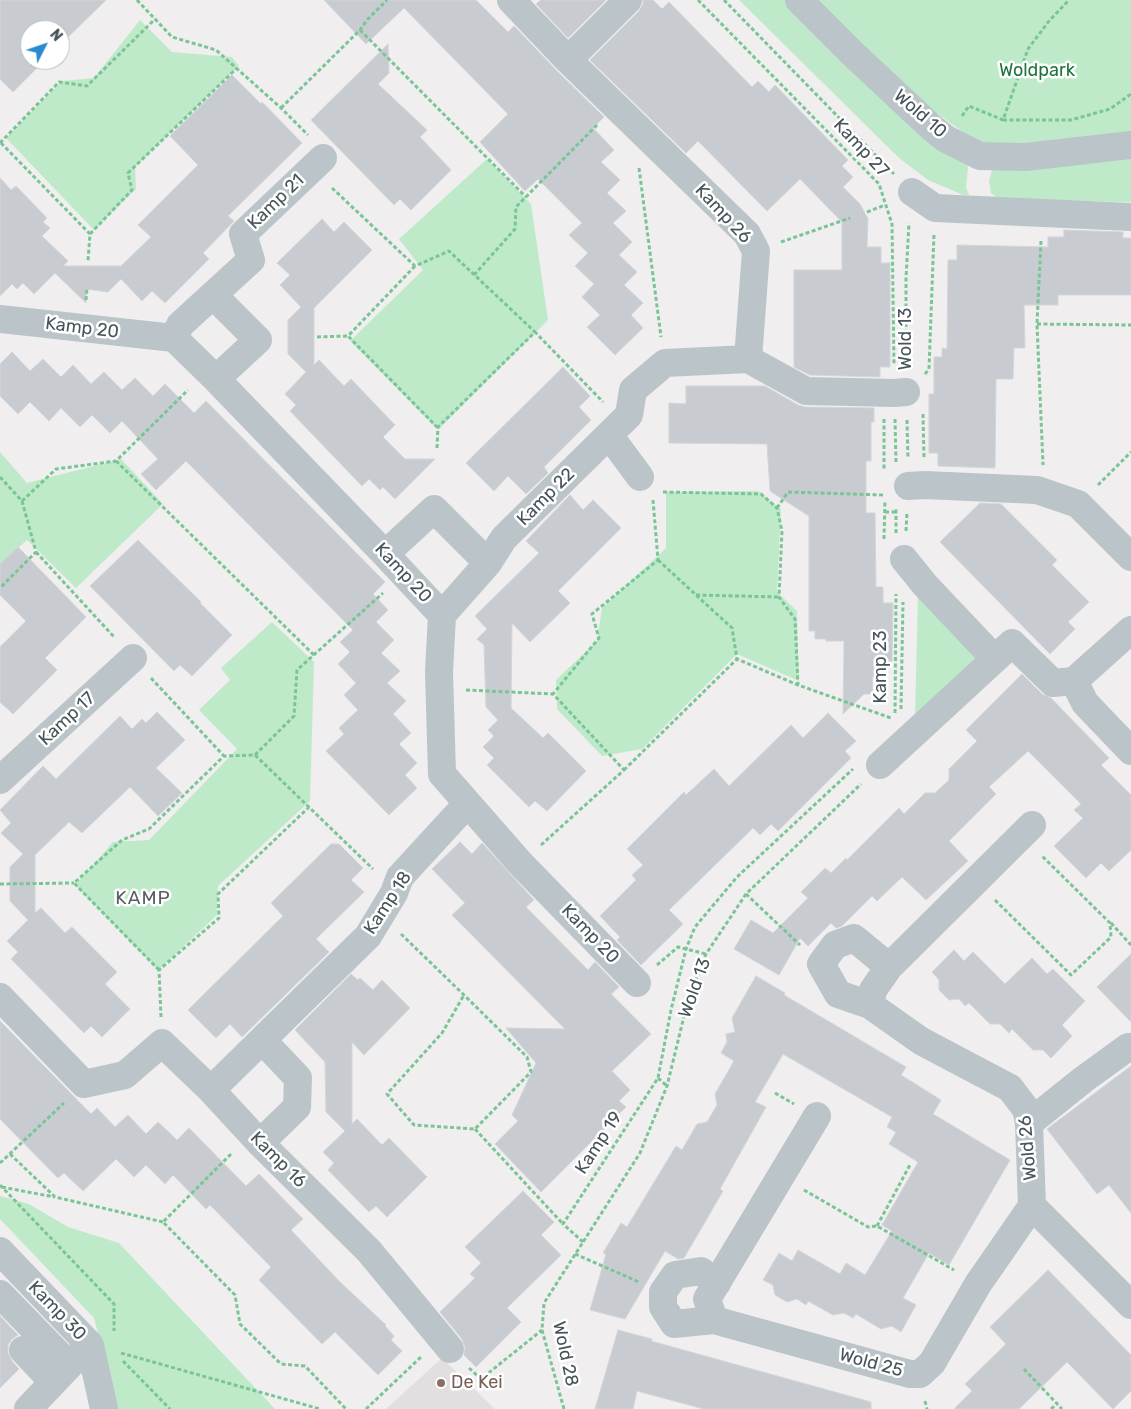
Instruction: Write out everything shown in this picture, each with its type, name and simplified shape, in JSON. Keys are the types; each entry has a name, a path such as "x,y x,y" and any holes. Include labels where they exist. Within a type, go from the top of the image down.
{"street":[{"name":"Kamp 26","path":"511,0 568,60 746,234 756,251 748,359"},
{"path":"568,60 628,0"},
{"name":"Wold 10","path":"799,0 859,60 946,139 980,156 1026,157 1131,144"},
{"name":"Kamp 21","path":"174,338 180,325 251,260 243,234 317,163"},
{"path":"912,192 935,208 1131,217"},
{"path":"212,375 258,340 213,295"},
{"name":"Kamp 20","path":"0,319 174,338 385,554 442,615 440,689 442,774 520,862 629,974"},
{"path":"665,363 748,359 806,391 900,393"},
{"name":"Kamp 22","path":"442,615 488,563 504,538 630,415 633,390 665,363"},
{"path":"615,429 646,485"},
{"path":"902,486 1037,490 1078,504 1131,557"},
{"path":"385,554 434,509 488,563"},
{"path":"900,550 925,585 995,659"},
{"path":"868,766 1012,643 1053,683 1074,681 1131,630"},
{"name":"Kamp 17","path":"0,780 133,658"},
{"path":"1074,681 1085,703 1131,751"},
{"name":"Kamp 18","path":"211,1090 368,936 388,904 400,877 467,804"},
{"path":"870,1005 873,990 889,967 1026,831"},
{"path":"821,964 835,944 854,938 889,967"},
{"name":"Wold 26","path":"821,964 838,994 870,1005 921,1041 1010,1088 1026,1108 1029,1123 1032,1206 1131,1305"},
{"path":"0,996 84,1084 125,1074 162,1043"},
{"path":"255,1138 296,1107 298,1078 262,1040"},
{"name":"Kamp 16","path":"162,1043 211,1090 255,1138 369,1251 446,1344"},
{"path":"1029,1123 1128,1046 1131,1047"},
{"path":"714,1320 707,1300 817,1116"},
{"name":"Wold 25","path":"663,1292 663,1307 674,1324 714,1320 910,1374 920,1374 932,1363 978,1284 1032,1206"},
{"name":"Kamp 30","path":"0,1251 90,1345 104,1409"},
{"path":"663,1292 675,1274 701,1271 717,1282"},
{"name":"Kamp 30","path":"0,1294 61,1374"},
{"path":"0,1309 27,1346 61,1374"},
{"path":"28,1409 90,1345"}],"path":[{"path":"137,0 172,36 216,50 282,108 318,145 317,163 415,266"},
{"path":"282,108 360,30 387,0"},
{"name":"Kamp 27","path":"698,0 879,184 892,224 900,393"},
{"name":"Kamp 27","path":"724,0 912,192"},
{"path":"1003,120 1028,49 1049,21 1069,0"},
{"path":"90,234 0,143 58,82 88,86 155,18"},
{"path":"360,30 526,197"},
{"path":"88,261 90,234 132,190 128,173 236,68"},
{"path":"946,139 969,106 1003,120 1071,120 1110,109 1131,94"},
{"path":"474,275 515,230 516,207 625,114"},
{"path":"625,114 665,363"},
{"name":"Wold 13","path":"901,714 900,550 902,486 900,393 912,192"},
{"name":"Wold 13","path":"900,393 929,369 935,208"},
{"path":"1037,490 1044,472 1037,324 1042,213"},
{"path":"756,251 850,218"},
{"path":"317,337 348,336 415,266 449,251 535,332 615,429"},
{"path":"1037,324 1131,326"},
{"path":"437,448 438,427 535,332"},
{"path":"348,336 438,427"},
{"path":"22,501 56,468 116,461 212,375"},
{"path":"884,472 900,393"},
{"path":"900,393 902,486 896,512 900,550"},
{"name":"Wold 13","path":"900,393 902,486"},
{"path":"1078,504 1131,452"},
{"path":"116,461 314,655"},
{"path":"0,477 22,501 36,552 0,588"},
{"path":"737,659 732,628 658,560 646,485 761,494 777,508 782,531 779,597 795,619 798,685"},
{"path":"777,508 788,492 885,495 902,486"},
{"path":"885,512 896,512"},
{"path":"553,694 599,638 592,614 658,560"},
{"path":"0,884 74,883 122,840 149,830 224,756 255,755 294,716 297,670 404,574"},
{"name":"Kamp 23","path":"890,726 895,719 896,591"},
{"path":"696,595 779,597"},
{"path":"737,659 798,685 895,719"},
{"path":"520,862 624,770 737,659"},
{"path":"440,689 553,694 624,770"},
{"path":"255,755 363,858 388,904 464,995 527,1057 531,1072 474,1129"},
{"path":"686,949 695,927 737,877 842,782 868,766"},
{"name":"Wold 13","path":"575,1254 640,1153 667,1086 687,1004 706,954 746,894 868,766"},
{"path":"159,970 219,918 218,894 309,807"},
{"path":"1026,831 1131,945"},
{"path":"976,882 1071,975 1111,937 1110,922"},
{"path":"74,883 159,970 162,1043"},
{"path":"746,894 821,964"},
{"path":"629,974 678,947 706,954"},
{"name":"Kamp 19","path":"563,1224 658,1078 671,1010 686,949"},
{"path":"464,995 442,1033 387,1094 414,1125 474,1129 563,1224 583,1242"},
{"path":"658,1078 667,1086"},
{"path":"0,1163 84,1084"},
{"path":"163,1222 255,1138"},
{"path":"10,1154 55,1197"},
{"path":"876,1226 911,1163"},
{"path":"781,1177 868,1227 876,1226 978,1284"},
{"path":"1,1186 163,1222 235,1295 240,1324 281,1364 305,1366 346,1409"},
{"path":"1,1186 114,1304 114,1333"},
{"path":"575,1254 663,1292"},
{"name":"Wold 28","path":"564,1409 542,1330 544,1302 575,1254"},
{"path":"366,1409 446,1344 481,1379 542,1330"},
{"path":"170,1409 114,1351 320,1409"},
{"path":"1024,1370 1062,1409"},
{"path":"1051,1409 1057,1404"}],"shaded area":[{"name":"De Kei","path":"442,1358 495,1409 386,1409"}],"green space":[{"path":"739,0 785,0 913,119 965,154 968,168 966,187 969,195 963,195 928,180 899,158"},
{"name":"Woldpark","path":"817,0 1131,0 1131,133 1072,146 978,143 924,104"},
{"path":"140,20 172,52 232,57 239,66 135,167 136,189 94,230 6,138 62,81 94,78"},
{"path":"1131,156 1131,202 1000,200 991,193 989,181 992,170"},
{"path":"487,159 531,204 548,320 438,430 350,341 423,270 399,239"},
{"path":"0,452 27,483 121,459 163,504 76,588 27,540 0,564"},
{"path":"758,491 781,509 777,592 797,611 799,681 737,654 642,749 602,756 557,709 556,680 597,641 602,608 666,548 666,492"},
{"path":"918,595 979,658 915,716"},
{"path":"272,622 314,662 310,801 218,886 217,915 158,970 75,885 113,842 149,840 237,749 199,710 230,680 221,668"},
{"path":"0,1196 29,1204 68,1227 119,1243 275,1409 118,1409 94,1318 0,1219"}],"building":[{"path":"0,0 106,0 70,35 70,20 20,20 20,70 35,70 13,92 0,79"},
{"path":"324,0 476,0 508,32 514,26 604,117 593,128 614,150 601,162 620,180 607,193 626,211 613,223 632,242 619,255 637,272 624,285 643,303 631,315 643,328 615,355 587,327 600,315 582,297 594,284 575,266 588,253 569,235 582,223 538,179 525,191 480,142 508,114 404,8 366,44"},
{"path":"541,0 606,0 568,38 536,4"},
{"path":"643,0 653,0 662,9 669,2 752,87 758,81 769,92 775,85 848,160 842,166 853,177 843,187 860,204 868,219 867,247 881,247 881,263 890,263 890,367 880,367 880,377 810,375 794,367 794,270 842,270 842,222 800,179 767,211 698,141 686,153 590,60 639,11"},
{"path":"388,44 389,73 378,84 427,130 420,137 451,170 411,210 400,199 394,205 311,120"},
{"path":"232,75 261,104 262,102 302,143 228,216 234,221 203,253 209,259 165,303 152,291 142,301 121,279 108,292 86,289 86,303 55,273 34,294 23,283 17,289 12,284 0,296 0,178 11,190 16,186 47,218 43,222 50,228 42,236 68,261 63,266 121,266 151,237 138,225 198,165 170,136"},
{"path":"322,219 334,232 344,222 372,250 314,308 314,365 319,360 344,386 351,379 395,425 383,437 405,459 435,459 395,499 383,487 380,490 369,479 362,486 290,411 296,405 285,394 306,372 288,354 288,320 301,307 280,285 290,275 277,263"},
{"path":"1064,230 1123,232 1123,238 1131,238 1131,295 1058,295 1058,305 1024,305 1025,348 1014,348 1013,379 996,379 995,468 938,466 938,453 929,453 929,394 934,394 934,357 942,357 942,348 947,349 948,260 957,260 957,245 1048,247 1048,237 1064,237"},
{"path":"12,352 30,371 43,359 61,377 73,365 91,384 104,372 122,390 135,378 153,396 165,384 194,413 206,401 385,582 373,594 388,610 376,622 394,640 381,653 400,671 387,683 406,701 393,714 411,733 399,744 417,763 405,775 417,788 389,815 326,751 344,734 339,728 358,710 344,695 356,683 338,664 350,652 340,642 353,630 186,461 156,490 141,474 158,459 122,421 110,433 92,415 80,427 61,408 49,421 30,402 18,414 0,396 0,364"},
{"path":"563,367 590,396 579,407 591,420 544,467 548,473 526,494 508,476 494,491 466,463"},
{"path":"686,386 765,386 805,407 874,408 874,422 871,422 871,461 866,461 866,513 875,513 876,587 883,587 883,603 893,603 892,662 883,662 883,678 872,678 873,694 864,694 843,714 844,641 815,639 815,631 809,631 809,516 770,491 767,444 669,443 669,403 686,404"},
{"path":"570,495 583,510 593,500 621,528 558,591 570,603 530,642 512,623 511,708 543,738 548,733 586,771 547,811 535,801 529,807 487,765 494,758 483,747 494,736 488,730 498,720 486,707 484,645 477,639 487,629 475,616 539,553 526,541"},
{"path":"980,503 1001,504 1057,560 1052,565 1089,602 1068,622 1075,629 1050,654 940,542"},
{"path":"138,540 232,635 192,676 180,665 174,671 90,586"},
{"path":"18,547 86,617 45,658 57,670 13,714 0,702 0,647 26,621 0,595 0,564"},
{"path":"1022,674 1042,694 1051,698 1109,758 1101,765 1131,795 1131,850 1109,871 1101,863 1086,878 1054,846 1083,818 1074,810 1081,804 1028,751 989,787 996,794 949,841 968,861 926,900 902,877 877,901 872,896 842,926 836,928 831,923 808,946 800,938 779,975 734,949 751,920 773,933 808,898 801,892 825,868 831,873 846,858 847,860 899,808 904,814 925,793 935,793 949,780 949,769 977,741 966,730"},
{"path":"157,712 185,740 156,768 182,793 158,816 130,787 82,833 69,822 35,855 35,913 41,908 65,933 72,927 117,972 105,984 130,1009 102,1037 91,1026 84,1033 11,959 18,952 7,941 28,920 10,901 10,867 23,854 1,833 11,823 0,810 43,766 56,779 120,716 132,729 142,719 146,723"},
{"path":"828,713 856,741 845,751 851,758 778,831 771,824 760,835 753,828 669,910 683,924 641,965 617,940 620,937 600,916 636,880 632,875 643,865 627,849 684,792 686,795 714,769 729,786 791,725 803,738"},
{"path":"460,842 472,854 482,843 534,900 526,907 588,970 595,962 619,987 611,994 651,1034 612,1071 630,1090 619,1101 626,1107 541,1192 495,1144 518,1121 512,1115 536,1063 506,1028 565,1029 452,915 465,903 432,869"},
{"path":"331,844 339,844 363,868 351,880 364,892 316,939 329,952 242,1037 230,1024 216,1038 188,1010 283,916 271,903"},
{"path":"954,950 964,961 973,952 1005,984 1032,958 1047,974 1053,969 1085,1001 1062,1025 1072,1036 1051,1058 1043,1050 1033,1050 1012,1029 1009,1033 1000,1024 990,1024 969,1003 965,1006 959,999 949,1000 939,990 939,980 932,972"},
{"path":"1131,954 1131,1022 1097,987"},
{"path":"351,974 358,980 360,978 373,990 382,980 410,1008 364,1055 352,1042 352,1124 357,1119 382,1145 389,1138 427,1177 387,1217 376,1206 369,1212 328,1170 334,1163 323,1152 345,1131 326,1112 325,1062 295,1030"},
{"path":"756,976 785,993 784,995 906,1067 901,1075 941,1100 933,1114 1010,1160 949,1265 929,1253 903,1298 916,1305 901,1332 892,1326 881,1329 856,1314 853,1318 844,1313 833,1315 808,1301 806,1305 797,1299 787,1302 775,1295 773,1285 763,1280 779,1253 792,1261 798,1250 840,1274 846,1263 865,1275 892,1231 882,1225 918,1162 889,1144 896,1132 887,1127 892,1117 783,1054 755,1102 766,1107 720,1189 723,1191 684,1258 678,1259 665,1251 625,1319 590,1310 606,1254 603,1253 621,1223 627,1227 676,1146 682,1150 697,1124 707,1122 717,1105 715,1094 734,1061 721,1053 727,1042 726,1034 735,1032 732,1018"},
{"path":"0,1021 91,1114 97,1108 115,1127 128,1115 146,1134 158,1122 177,1140 189,1128 246,1186 259,1174 303,1219 291,1230 340,1282 386,1325 394,1336 391,1340 402,1351 378,1375 335,1332 322,1344 259,1280 271,1267 210,1205 206,1209 173,1175 165,1184 146,1165 134,1177 116,1159 83,1191 64,1173 58,1178 0,1119"},
{"path":"1131,1066 1131,1213 1109,1185 1097,1194 1047,1129"},
{"path":"523,1191 554,1222 541,1235 561,1255 507,1308 521,1322 476,1367 464,1355 465,1347 462,1339 440,1312 475,1278 470,1274 481,1263 465,1247"},
{"path":"1048,1270 1131,1355 1131,1391 1113,1409 1067,1362 1019,1409 954,1409 972,1391 965,1384 1006,1344 990,1327"},
{"path":"0,1316 18,1335 8,1345 8,1353 19,1369 0,1388"},
{"path":"618,1330 652,1339 651,1341 871,1402 871,1409 704,1409 637,1391 633,1409 595,1409"}],"place":[{"name":"De Kei","path":"441,1383"}],"district":[{"name":"KAMP","path":"143,899"}]}
